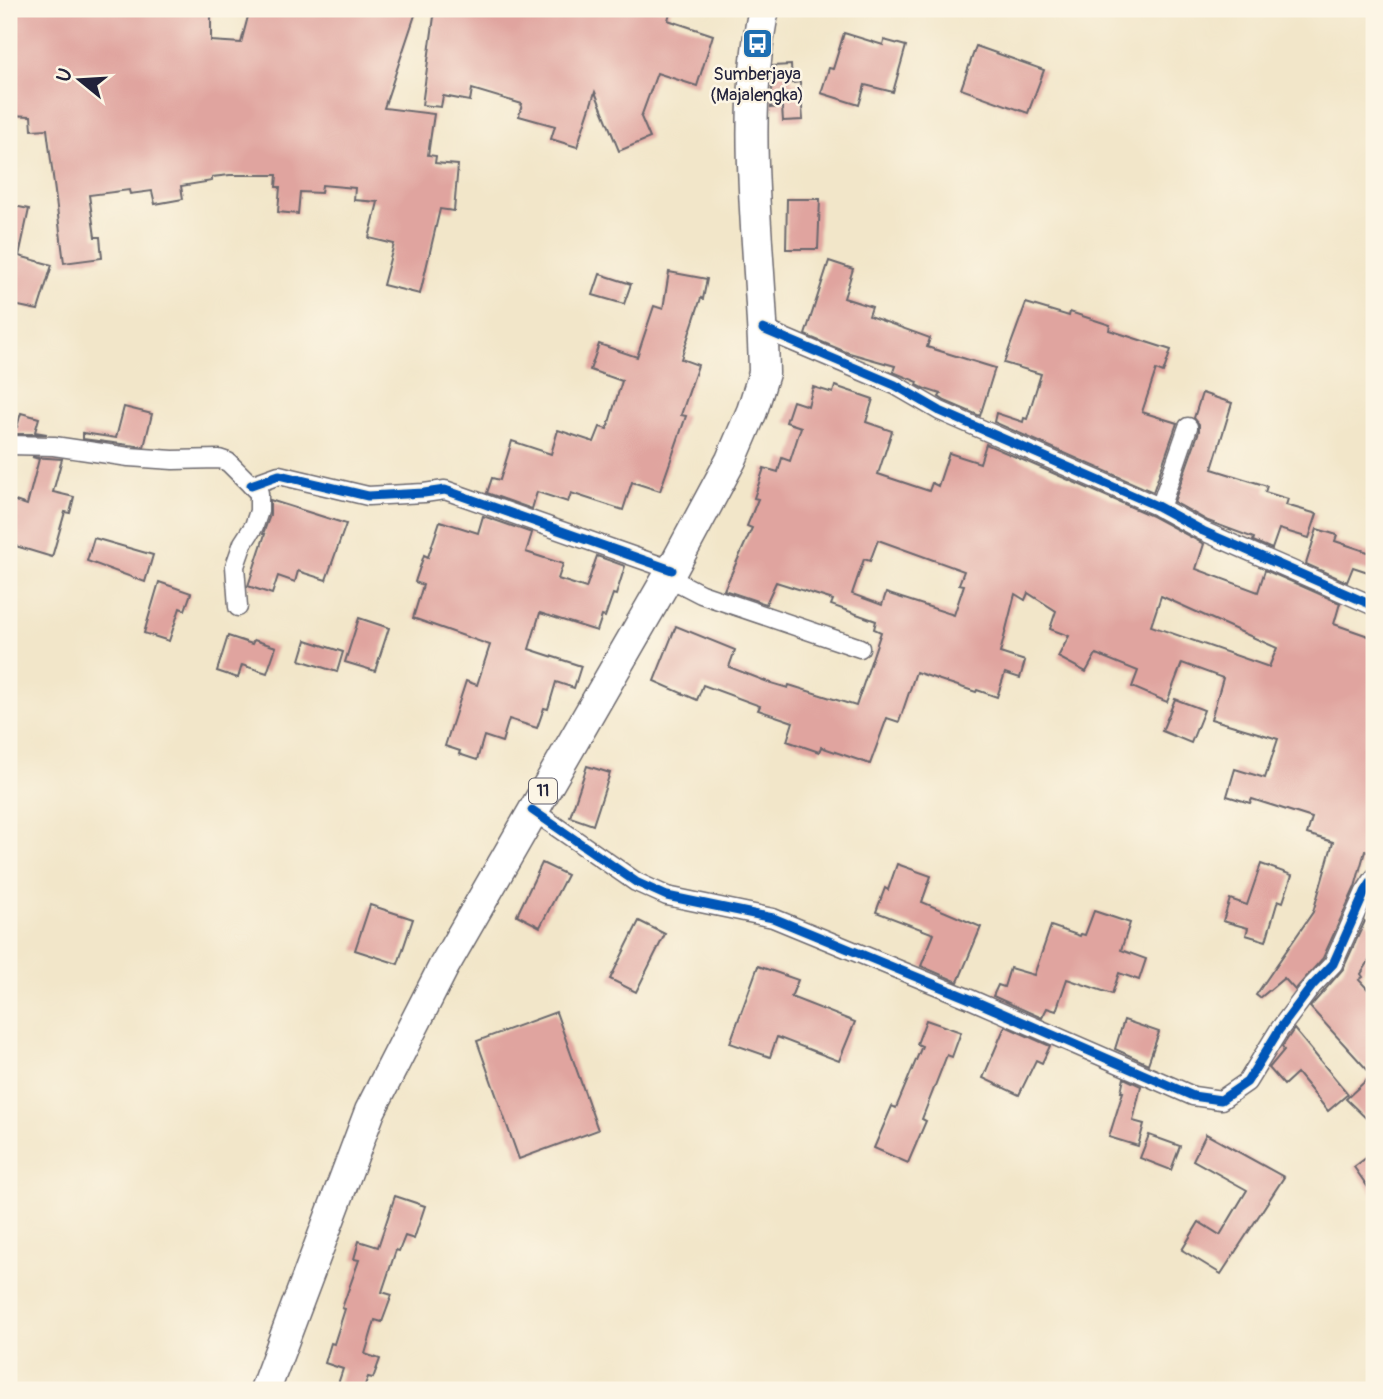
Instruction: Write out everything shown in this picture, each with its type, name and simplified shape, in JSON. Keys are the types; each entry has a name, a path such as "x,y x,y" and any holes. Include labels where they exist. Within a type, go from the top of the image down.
{"highway":[{"name":"11","path":"265,1390 370,1111 444,966 670,573 731,460 752,411 764,373 753,129 757,43 764,9"}],"street":[{"path":"763,329 895,385 940,411 1374,606"},
{"path":"1160,508 1188,427"},
{"path":"9,445 54,446 129,457 219,459 229,462 259,493 254,526 243,543 235,566 238,607"},
{"path":"251,485 279,475 368,496 445,489 670,573 701,594 860,648"},
{"path":"532,810 636,882 667,896 773,918 970,999 1193,1096 1221,1100 1247,1082 1279,1030 1312,986 1333,964 1364,892 1374,878"}],"building":[{"path":"9,9 211,9 211,41 241,43 250,9 417,9 384,108 434,114 428,155 436,156 435,163 458,165 454,211 440,209 420,294 383,285 394,244 369,238 378,202 354,200 355,188 322,185 321,193 300,192 298,214 278,212 280,187 276,187 277,175 212,177 212,181 181,186 183,199 155,204 152,191 130,194 129,190 89,195 95,237 100,237 102,258 64,263 47,129 32,130 31,116 9,115"},
{"path":"435,9 671,9 668,20 713,35 697,86 657,73 641,117 650,138 619,151 595,92 577,147 551,139 555,126 519,116 522,104 472,89 470,101 443,96 441,107 422,105"},
{"path":"844,33 883,45 884,40 906,46 893,92 865,85 859,105 821,93 829,68 833,69"},
{"path":"976,46 1044,70 1028,113 961,89"},
{"path":"791,65 792,83 800,82 803,120 783,121 782,107 771,108 773,66"},
{"path":"787,199 820,199 818,249 786,249"},
{"path":"9,205 29,209 19,256 52,265 38,310 9,304"},
{"path":"829,261 853,269 844,298 872,307 869,316 930,338 927,347 995,368 980,416 945,401 939,397 941,394 925,389 917,385 918,382 893,372 895,366 846,352 805,335"},
{"path":"669,272 707,279 703,299 701,298 681,359 698,365 681,415 686,416 660,491 632,482 623,510 571,493 568,502 537,492 532,509 487,493 492,478 500,480 512,441 551,454 558,430 594,442 600,427 607,429 622,381 590,370 599,344 637,357 654,306 663,309"},
{"path":"600,274 631,284 624,304 593,295"},
{"path":"1026,303 1069,316 1070,312 1110,325 1109,330 1171,350 1163,373 1156,370 1142,412 1177,423 1153,492 994,422 996,413 1023,422 1024,418 1027,419 1041,374 1004,363"},
{"path":"835,386 873,399 866,422 892,431 878,474 929,491 932,483 938,486 949,453 980,463 986,444 1152,516 1204,544 1196,569 1258,592 1265,570 1340,603 1334,624 1374,638 1374,854 1365,851 1355,887 1323,958 1295,990 1284,978 1260,998 1256,995 1313,912 1333,842 1307,834 1312,818 1252,799 1250,803 1227,796 1235,769 1265,778 1278,739 1211,719 1223,678 1182,663 1167,702 1132,687 1138,671 1096,654 1086,672 1058,657 1069,636 1050,629 1056,611 1028,593 1025,600 1015,594 1000,653 1025,661 1020,678 1005,673 997,697 916,672 899,722 887,718 870,764 821,747 819,752 787,741 793,722 758,710 760,706 703,685 697,700 654,681 676,626 735,650 729,667 768,682 788,688 789,685 856,706 881,632 874,629 876,621 831,605 833,600 776,582 766,604 724,590 752,528 747,526 758,499 754,498 764,468 778,472 782,458 790,461 801,427 786,422 793,401 808,406 813,387 833,393","holes":["878,540 964,571 959,584 964,585 954,615 886,593 882,605 852,594 864,559 870,561","1161,596 1277,648 1269,667 1151,626"]},
{"path":"1202,393 1232,403 1212,469 1267,486 1265,492 1288,499 1286,505 1317,514 1309,538 1279,529 1272,549 1253,541 1254,538 1208,521 1174,502 1199,431 1199,424 1194,418"},
{"path":"124,407 152,414 144,447 83,439 83,433 116,438"},
{"path":"21,413 39,418 35,432 47,434 9,434 9,425 17,427"},
{"path":"32,457 62,459 53,492 74,497 70,513 65,512 52,557 9,544 9,499 27,505 39,459"},
{"path":"270,500 346,524 326,580 298,571 295,582 278,576 272,594 248,586 270,515"},
{"path":"483,516 532,533 526,552 563,564 558,579 586,588 597,556 625,566 616,595 613,594 597,631 540,613 529,649 581,666 574,688 556,682 548,709 544,708 537,728 509,719 502,742 484,736 477,760 445,746 466,681 477,685 490,645 413,618 423,585 415,582 424,555 428,557 440,521 478,533"},
{"path":"1317,529 1337,535 1335,541 1374,554 1374,574 1353,567 1347,582 1306,564"},
{"path":"94,538 153,555 145,582 87,561"},
{"path":"159,582 191,593 185,610 180,608 169,641 144,633"},
{"path":"359,618 389,628 375,671 345,662"},
{"path":"228,636 252,644 254,640 276,647 267,673 242,665 238,678 217,671"},
{"path":"306,640 343,652 337,672 300,660"},
{"path":"1175,699 1204,710 1191,743 1162,731"},
{"path":"587,766 610,773 593,825 570,817"},
{"path":"542,863 567,875 540,927 517,915"},
{"path":"897,864 931,876 922,902 981,927 958,982 921,966 934,934 876,912 885,888 888,890"},
{"path":"1261,864 1292,875 1283,902 1278,900 1266,941 1246,935 1248,928 1223,921 1230,899 1247,905"},
{"path":"370,905 413,919 398,964 355,950"},
{"path":"1094,911 1130,923 1121,950 1146,959 1139,980 1119,973 1112,994 1067,979 1056,1011 1047,1008 1042,1018 993,996 998,985 1004,987 1010,968 1034,975 1051,926 1080,936 1085,935"},
{"path":"639,921 665,934 636,992 610,979"},
{"path":"1365,921 1374,927 1374,953 1359,980 1374,996 1374,1126 1346,1099 1372,1075 1310,1007 1343,969"},
{"path":"758,966 798,980 791,997 855,1022 839,1061 777,1037 770,1057 730,1043"},
{"path":"556,1012 598,1130 519,1159 477,1041"},
{"path":"926,1020 961,1032 952,1057 947,1055 922,1119 926,1121 908,1163 874,1148 892,1106 896,1108 922,1046 917,1044"},
{"path":"1124,1020 1159,1032 1148,1064 1115,1049"},
{"path":"1005,1026 1050,1046 1042,1063 1036,1060 1019,1095 983,1078"},
{"path":"1294,1029 1348,1094 1328,1111 1297,1073 1284,1085 1269,1068 1284,1050 1282,1047"},
{"path":"1124,1078 1141,1086 1133,1121 1144,1124 1138,1146 1109,1137 1123,1092"},
{"path":"1206,1134 1284,1177 1221,1274 1182,1250 1199,1222 1220,1235 1247,1190 1193,1160"},
{"path":"1149,1135 1180,1146 1171,1170 1140,1158"},
{"path":"1374,1152 1374,1196 1354,1167"},
{"path":"395,1196 425,1206 414,1239 405,1236 399,1251 396,1250 382,1292 392,1295 382,1322 375,1320 365,1354 380,1359 373,1378 368,1377 363,1390 336,1390 343,1369 325,1363 331,1343 334,1344 345,1309 342,1308 359,1260 354,1259 359,1241 378,1247"}],"cycle path":[{"path":"763,329 895,385 940,411 1157,506 1203,531 1374,606"},
{"path":"251,485 279,475 368,496 445,490 672,570"},
{"path":"532,810 636,882 667,896 773,918 970,999 1193,1096 1221,1100 1247,1082 1279,1030 1312,986 1333,964 1374,878"}],"place":[{"name":"Sumberjaya (Majalengka)","path":"757,43"}]}
